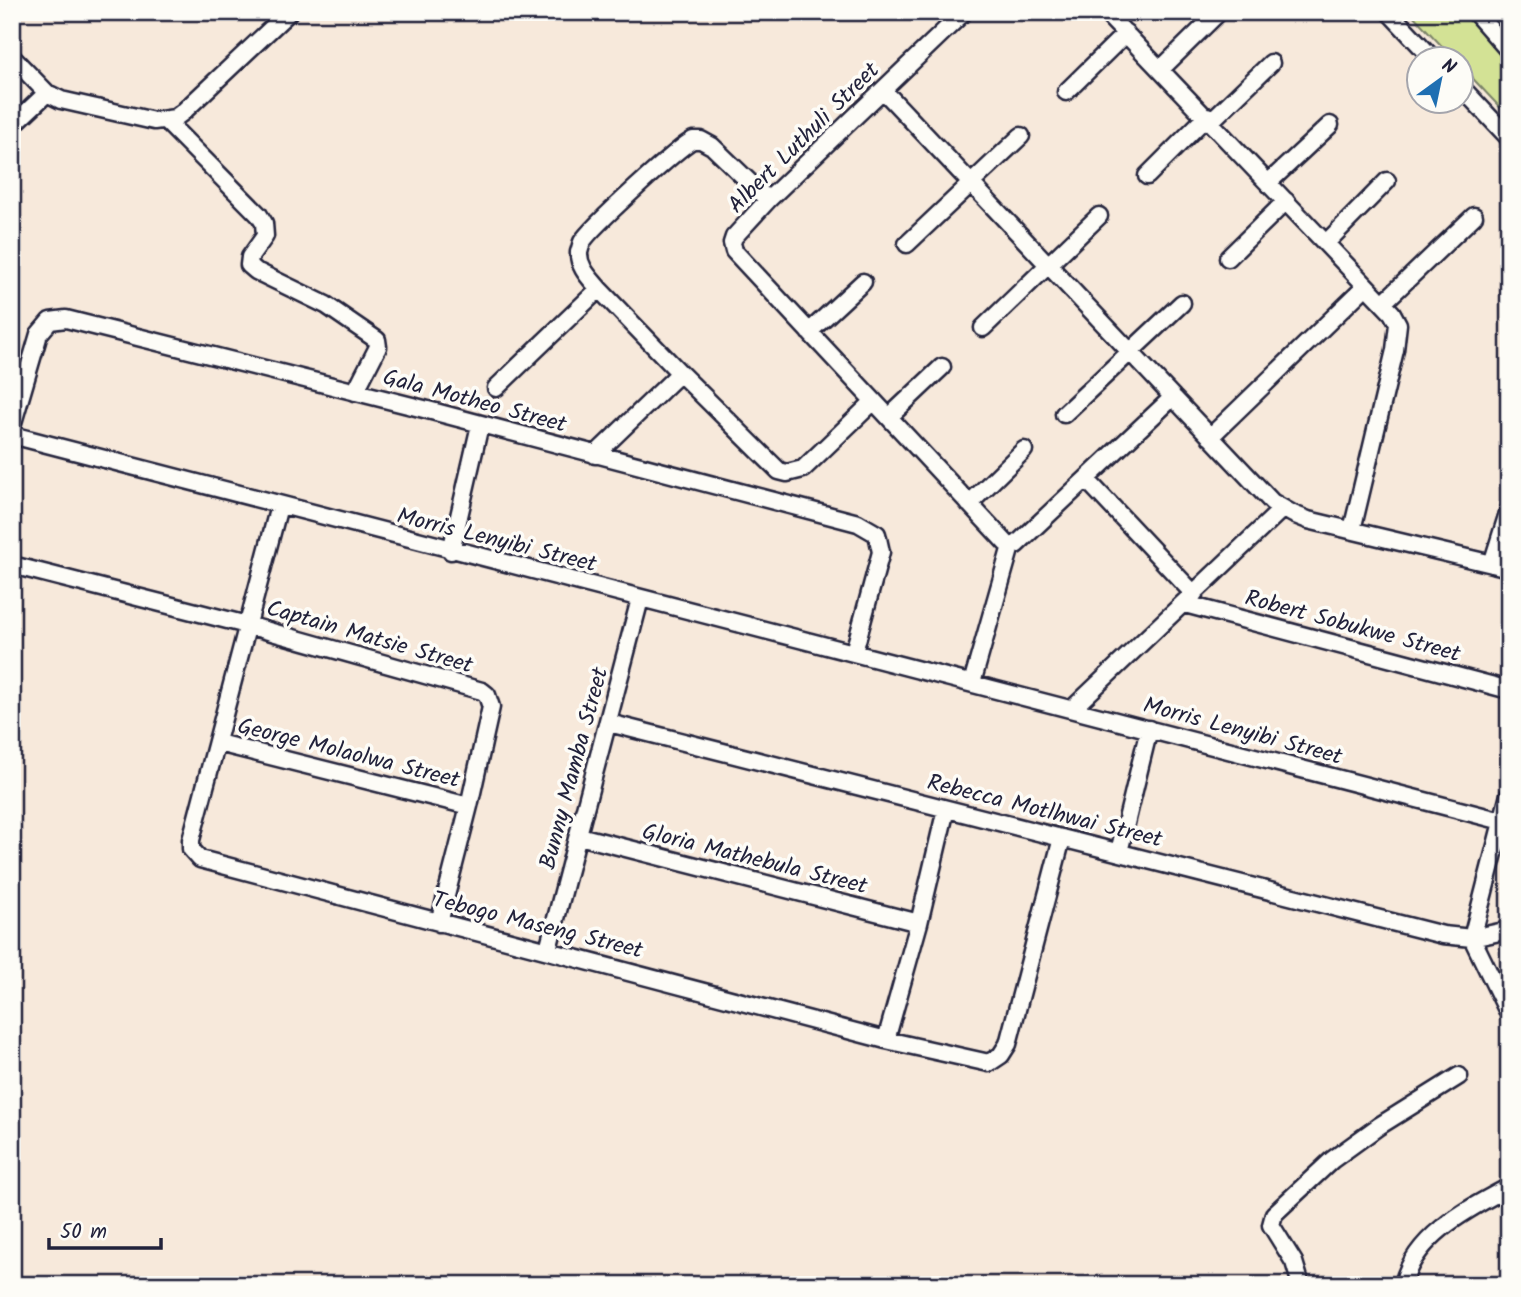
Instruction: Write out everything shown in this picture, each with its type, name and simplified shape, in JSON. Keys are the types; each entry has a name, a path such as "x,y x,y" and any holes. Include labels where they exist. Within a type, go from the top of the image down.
{"street":[{"path":"12,57 47,93 74,104 154,121 166,121 175,118 193,104 289,12"},
{"name":"Albert Luthuli Street","path":"964,12 768,200 734,237 732,243 734,251 969,504 1012,546"},
{"path":"1161,69 1219,12"},
{"path":"1389,12 1421,46"},
{"path":"1475,12 1505,41"},
{"path":"1107,13 1383,303 1398,324 1398,338 1352,530"},
{"path":"1066,92 1126,33"},
{"path":"1147,176 1271,64"},
{"path":"883,90 1263,493 1282,509 1308,520 1509,568"},
{"path":"12,126 47,93"},
{"path":"1476,104 1509,138"},
{"path":"166,121 264,223 265,236 250,257 249,265 326,305 377,340 378,347 355,392"},
{"path":"1269,183 1330,125"},
{"path":"907,244 1021,136"},
{"path":"768,200 712,146 701,140 689,141 624,199 582,242 580,261 599,289 680,373 770,464 787,473 803,469 874,401"},
{"path":"1325,243 1387,181"},
{"path":"1228,258 1286,201"},
{"path":"983,328 1099,216"},
{"path":"1383,303 1474,216"},
{"path":"809,332 863,282"},
{"path":"1210,437 1366,286"},
{"path":"496,388 599,289"},
{"path":"1064,414 1182,303"},
{"name":"Gala Motheo Street","path":"12,426 39,334 50,320 56,318 355,392 870,527 877,534 881,552 854,652"},
{"path":"889,417 942,367"},
{"path":"596,455 680,373"},
{"path":"972,683 1012,546 1172,397"},
{"path":"451,551 480,425"},
{"name":"Morris Lenyibi Street","path":"12,435 1505,823"},
{"path":"969,504 1024,450"},
{"path":"1086,479 1190,599"},
{"name":"Tebogo Maseng Street","path":"279,506 191,840 194,855 208,862 548,949 886,1040 989,1063 1005,1051 1062,838"},
{"path":"1072,709 1282,509"},
{"path":"1492,564 1509,510"},
{"name":"Captain Matsie Street","path":"12,565 247,625 482,691 487,695 491,707 439,923"},
{"name":"Bunny Mamba Street","path":"548,949 640,598"},
{"name":"Robert Sobukwe Street","path":"1190,599 1509,690"},
{"name":"Rebecca Motlhwai Street","path":"608,723 1443,934 1472,938"},
{"path":"1119,852 1149,729"},
{"name":"George Molaolwa Street","path":"218,743 469,806"},
{"path":"1509,795 1505,823 1472,938 1509,1014"},
{"path":"886,1040 919,923 946,809"},
{"name":"Gloria Mathebula Street","path":"579,836 919,923"},
{"path":"1472,938 1509,930"},
{"path":"1301,1285 1294,1262 1270,1224 1274,1214 1332,1160 1379,1126 1459,1076"},
{"path":"1403,1285 1412,1258 1429,1239 1446,1225 1509,1186"}],"green space":[{"path":"1410,12 1509,12 1509,117 1476,82 1476,46 1442,46"}]}
